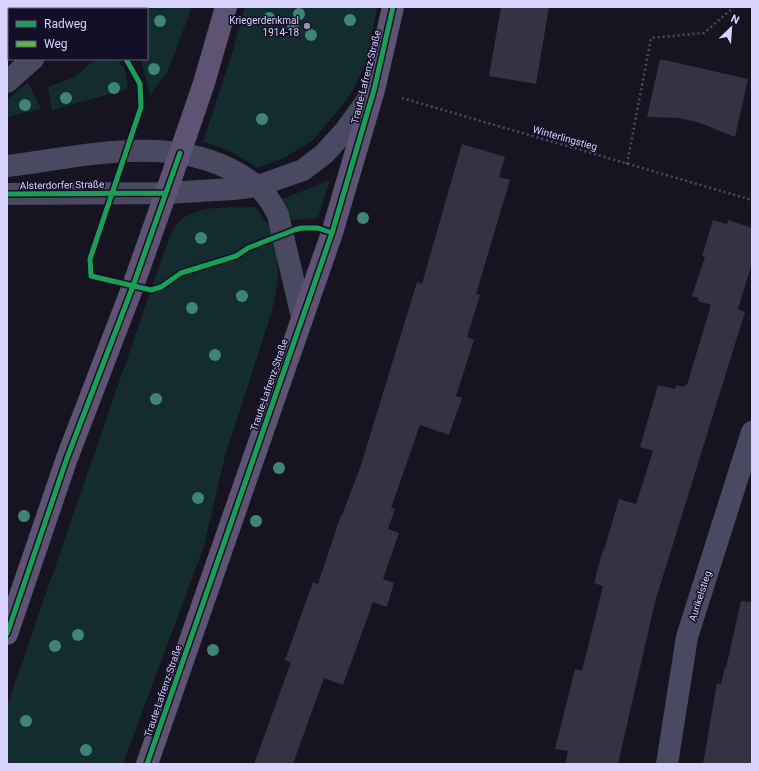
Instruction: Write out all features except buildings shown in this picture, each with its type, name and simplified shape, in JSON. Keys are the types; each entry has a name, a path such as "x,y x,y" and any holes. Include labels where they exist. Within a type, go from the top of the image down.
{"main road":[{"path":"7,634 67,458 133,286 180,153 204,83 226,7"},
{"name":"Traute-Lafrenz-Straße","path":"147,764 332,233 374,90 393,7"}],"street":[{"path":"7,82 32,60"},
{"name":"Alsterdorfer Straße","path":"7,194 166,193 258,186 303,170 324,154 345,131 374,90"},
{"path":"7,166 126,151 180,153 211,160 258,186 273,204 278,215 302,317"},
{"name":"Aurikelstieg","path":"667,764 687,637 752,432"}],"path":[{"path":"627,164 651,38 704,33 734,7"}],"green space":[{"path":"192,7 167,73 150,95 141,60 148,60 148,8"},
{"path":"245,7 377,7 366,63 353,90 341,107 313,140 284,158 257,168 231,152 203,142 232,54"},
{"path":"94,60 118,60 125,69 128,89 52,110 48,87 75,77"},
{"path":"28,82 41,109 7,117 7,100"},
{"path":"330,180 318,218 292,220 282,199"},
{"path":"226,207 255,207 270,227 277,257 278,281 272,311 225,456 204,546 123,764 7,764 7,706 169,238 174,228 181,220 197,211"}],"cycle path":[{"path":"147,764 332,233 374,90 393,7"},
{"path":"127,60 140,84 141,107 90,259 91,276 151,290 161,287 181,273 236,256 248,248 294,230 302,228 318,228 332,233"},
{"path":"7,634 67,458 133,286 180,153"},
{"path":"7,194 166,193"}],"place":[{"name":"Kriegerdenkmal 1914-18","path":"307,26"}]}
